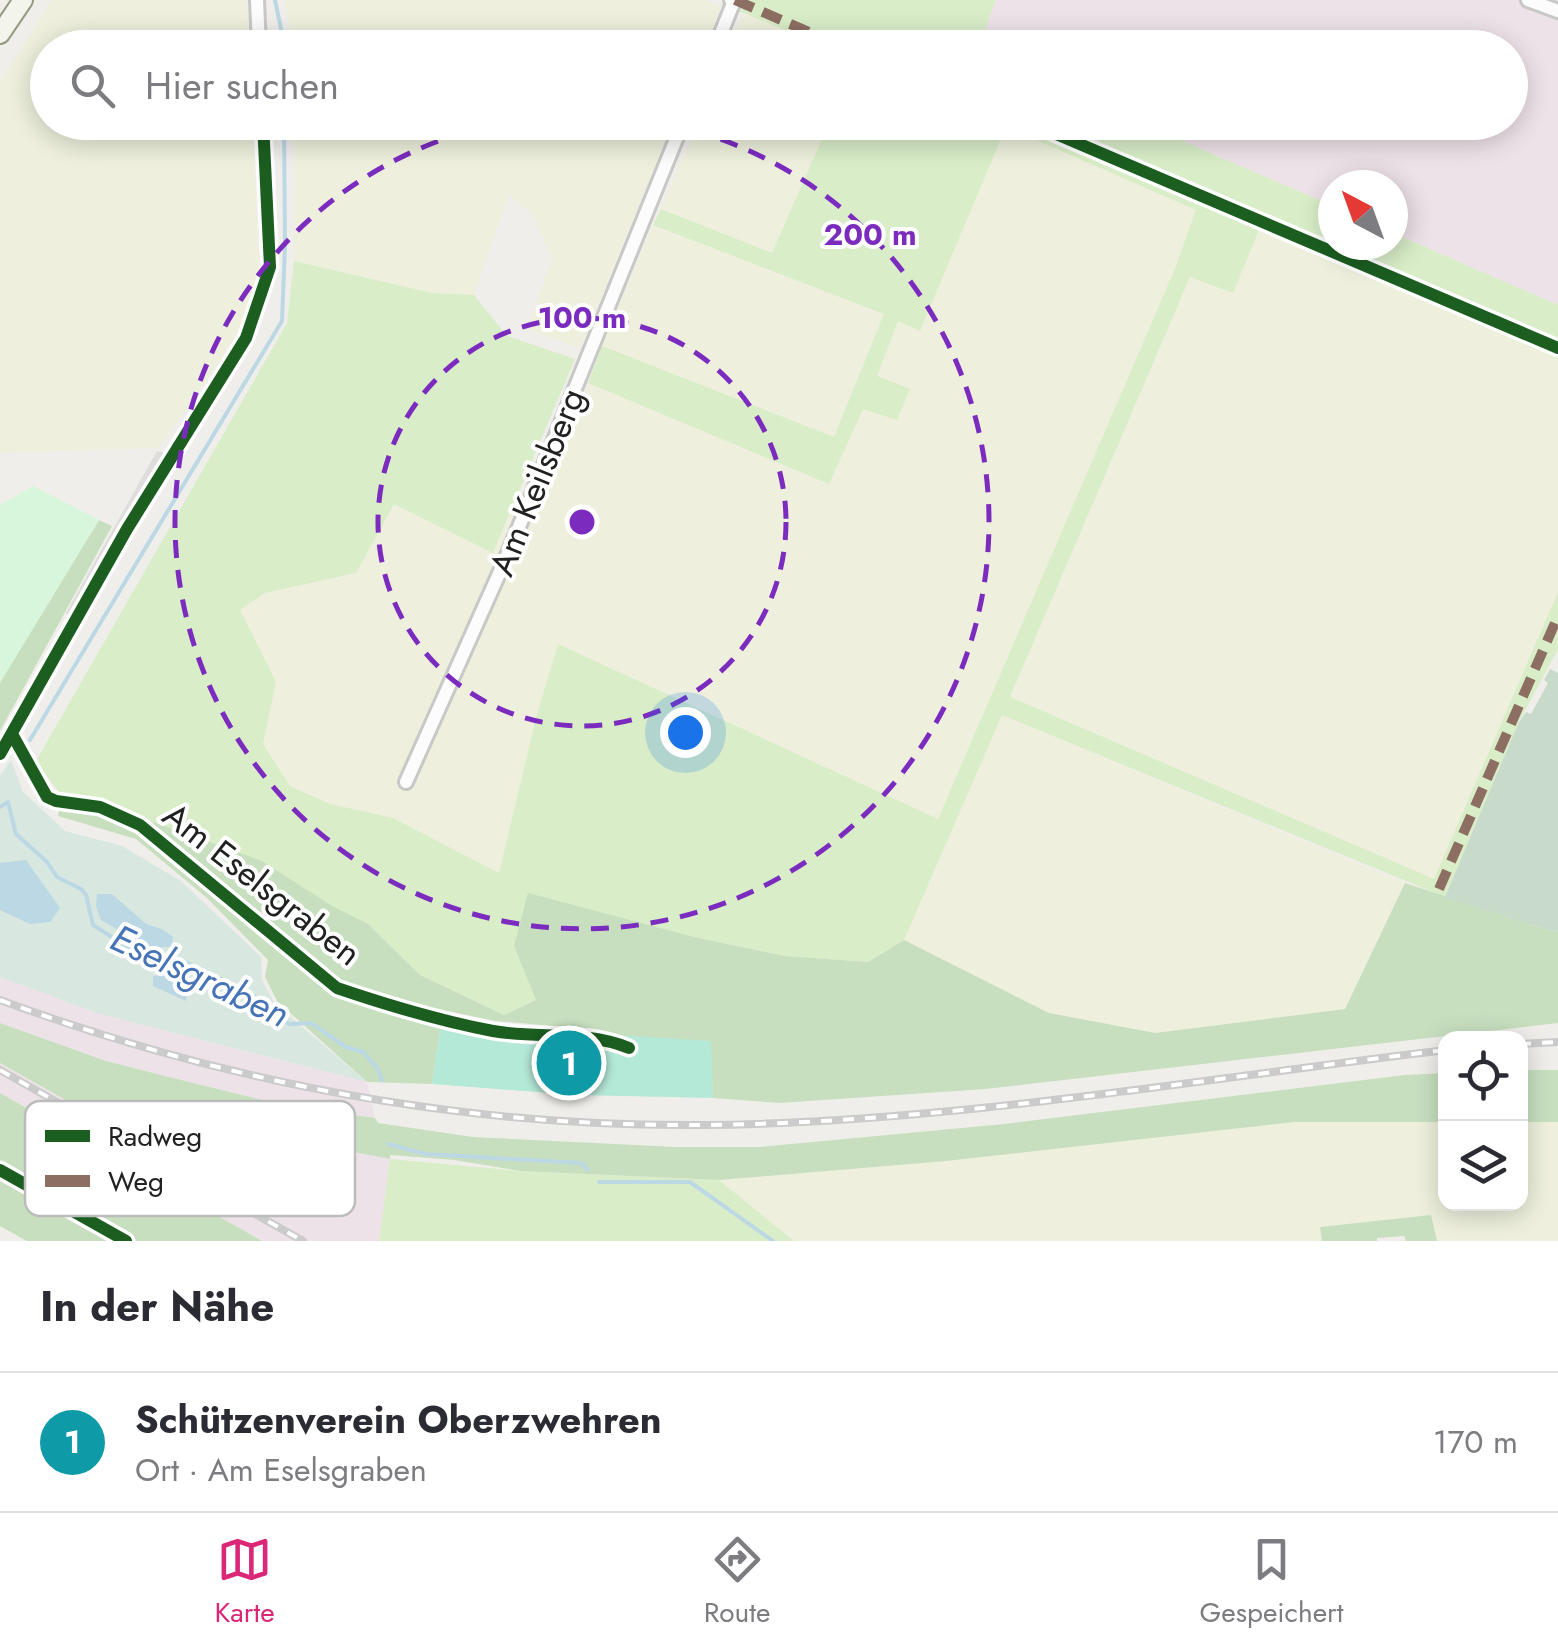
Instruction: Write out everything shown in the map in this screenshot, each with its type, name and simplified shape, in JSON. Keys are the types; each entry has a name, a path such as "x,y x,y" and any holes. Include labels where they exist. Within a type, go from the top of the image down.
{"main road":[{"path":"0,34 23,0"}],"street":[{"path":"257,0 258,30"},
{"path":"722,30 734,1 731,0"},
{"path":"1528,0 1558,11"},
{"path":"0,754 127,529 246,338 270,267 264,140"},
{"name":"Am Keilsberg","path":"406,782 510,550 677,140"},
{"name":"Am Eselsgraben","path":"12,734 47,797 100,807 140,825 337,988 496,1032 604,1038 629,1048"}],"shaded area":[{"path":"996,0 1558,0 1558,305 1408,240 1408,170 1318,170 1318,200 1180,140 1528,140 1528,30 985,30"},
{"path":"157,451 182,457 146,516 126,526 71,620 66,613"},
{"path":"11,760 23,792 65,831 122,846 181,881 261,957 262,980 274,1003 367,1082 97,1013 0,977 0,776"},
{"path":"0,977 97,1013 367,1082 375,1118 355,1115 355,1101 266,1101 106,1061 0,1023"},
{"path":"0,1063 67,1101 25,1101 25,1107 0,1093"},
{"path":"355,1152 390,1159 379,1241 262,1241 218,1216 355,1216"}],"green space":[{"path":"52,0 246,0 249,30 33,30"},
{"path":"284,0 705,0 721,7 711,30 290,30"},
{"path":"724,0 996,0 985,30 784,30 721,7"},
{"path":"744,13 784,30 737,30"},
{"path":"30,35 30,140 254,140 259,271 239,335 158,448 0,453 0,82"},
{"path":"294,140 666,140 580,348 528,329 552,258 531,212 508,195 474,295 432,293 294,261"},
{"path":"691,140 822,140 772,253 661,209"},
{"path":"822,140 1001,140 920,331 898,321 877,376 910,389 897,420 863,409 829,484 588,383 602,346 834,437 884,314 653,225 661,209 772,253"},
{"path":"1000,140 1038,140 1197,209 1174,271 938,820 558,645 537,714 499,874 393,818 330,804 290,786 263,744 276,682 240,610 265,593 356,573 394,503 493,553 514,506 534,514 588,383 829,484 863,408 897,420 909,389 876,377 898,320 920,331"},
{"path":"1036,140 1180,140 1318,200 1318,255 1259,230 1233,293 1190,277 1010,697 1434,879 1558,592 1558,649 1518,724 1445,897 1002,715 904,940 868,962 784,956 694,937 514,946 536,1000 504,1015 420,975 368,924 107,800 61,795 36,761 287,323 294,261 432,293 474,295 507,336 575,359 493,553 394,504 356,573 265,593 240,610 276,682 263,744 290,786 330,804 393,818 499,873 558,644 938,819 1174,271 1196,210"},
{"path":"653,225 884,314 833,438 602,346"},
{"path":"1258,230 1318,256 1318,260 1328,260 1558,359 1558,592 1434,879 1010,698 1190,277"},
{"path":"1408,240 1558,305 1558,359 1329,260 1408,260"},
{"path":"33,486 99,520 0,683 0,505"},
{"path":"99,520 112,526 0,731 0,682"},
{"path":"1550,669 1558,673 1558,930 1554,932 1445,897 1518,724 1526,712 1531,714 1548,683 1544,680"},
{"path":"1002,715 1405,883 1345,1009 1155,1033 1049,1013 904,940"},
{"path":"61,795 107,800 150,821 262,861 368,924 420,975 504,1015 536,1000 514,946 528,893 694,937 784,956 868,962 904,940 1049,1013 1155,1033 1345,1009 1405,883 1554,932 1558,930 1558,1023 1489,1031 1438,1031 1438,1037 985,1089 779,1103 713,1098 710,1041 618,1037 598,1030 496,1021 447,1011 441,1024 432,1084 367,1082 277,1001 265,977 268,960 207,898 136,839 58,816"},
{"path":"0,1023 106,1061 266,1101 67,1101 0,1063"},
{"path":"441,1024 711,1041 713,1098 577,1095 432,1084"},
{"path":"1528,1070 1558,1070 1558,1122 1528,1122"},
{"path":"1438,1073 1438,1122 1295,1122 946,1161 719,1180 520,1171 390,1155 390,1159 355,1152 355,1115 375,1118 378,1123 473,1137 760,1147 1004,1124"},
{"path":"0,1093 25,1107 25,1216 218,1216 262,1241 27,1241 0,1226"},
{"path":"1295,1122 1438,1122 1438,1211 1528,1211 1528,1122 1558,1122 1558,1241 1437,1241 1431,1216 1320,1228 1322,1241 794,1241 719,1180 946,1161"},
{"path":"390,1159 520,1171 719,1180 794,1241 379,1241"},
{"path":"1431,1215 1437,1241 1406,1241 1404,1236 1377,1241 1322,1241 1320,1227"}],"water":[{"path":"26,860 60,908 50,922 30,924 0,910 0,863"},
{"path":"97,894 112,894 146,924 162,929 173,937 171,947 148,947 101,920"},
{"path":"166,975 187,986 186,1001 153,986 153,976"}],"waterway":[{"name":"Eselsgraben","path":"275,0 281,30"},
{"name":"Eselsgraben","path":"30,740 282,321 284,140"},
{"name":"Eselsgraben","path":"0,807 8,802 16,834 47,862 57,877 86,895 93,925 134,951 183,961 249,992 289,1024 311,1023 346,1047 363,1052 382,1080"},
{"name":"Eselsgraben","path":"388,1144 425,1154 581,1163 588,1170"},
{"name":"Eselsgraben","path":"599,1182 690,1182 773,1241"}],"railway":[{"path":"0,1000 171,1055 258,1077 434,1108 612,1124 702,1125 888,1117 1074,1098 1438,1051"},
{"path":"1528,1044 1558,1042"},
{"path":"0,1070 55,1101"},
{"path":"259,1216 303,1241"}],"marked path":[{"path":"735,0 804,30"},
{"path":"1439,889 1558,616"}],"cycle path":[{"path":"0,754 127,529 246,338 270,267 264,140"},
{"path":"1070,140 1558,348"},
{"path":"12,734 47,797 100,807 140,825 337,988 473,1027 596,1039 629,1048"},
{"path":"0,1170 25,1184"},
{"path":"82,1216 126,1241"}],"place":[{"name":"Schützenverein Oberzwehren","path":"569,1063"}]}
